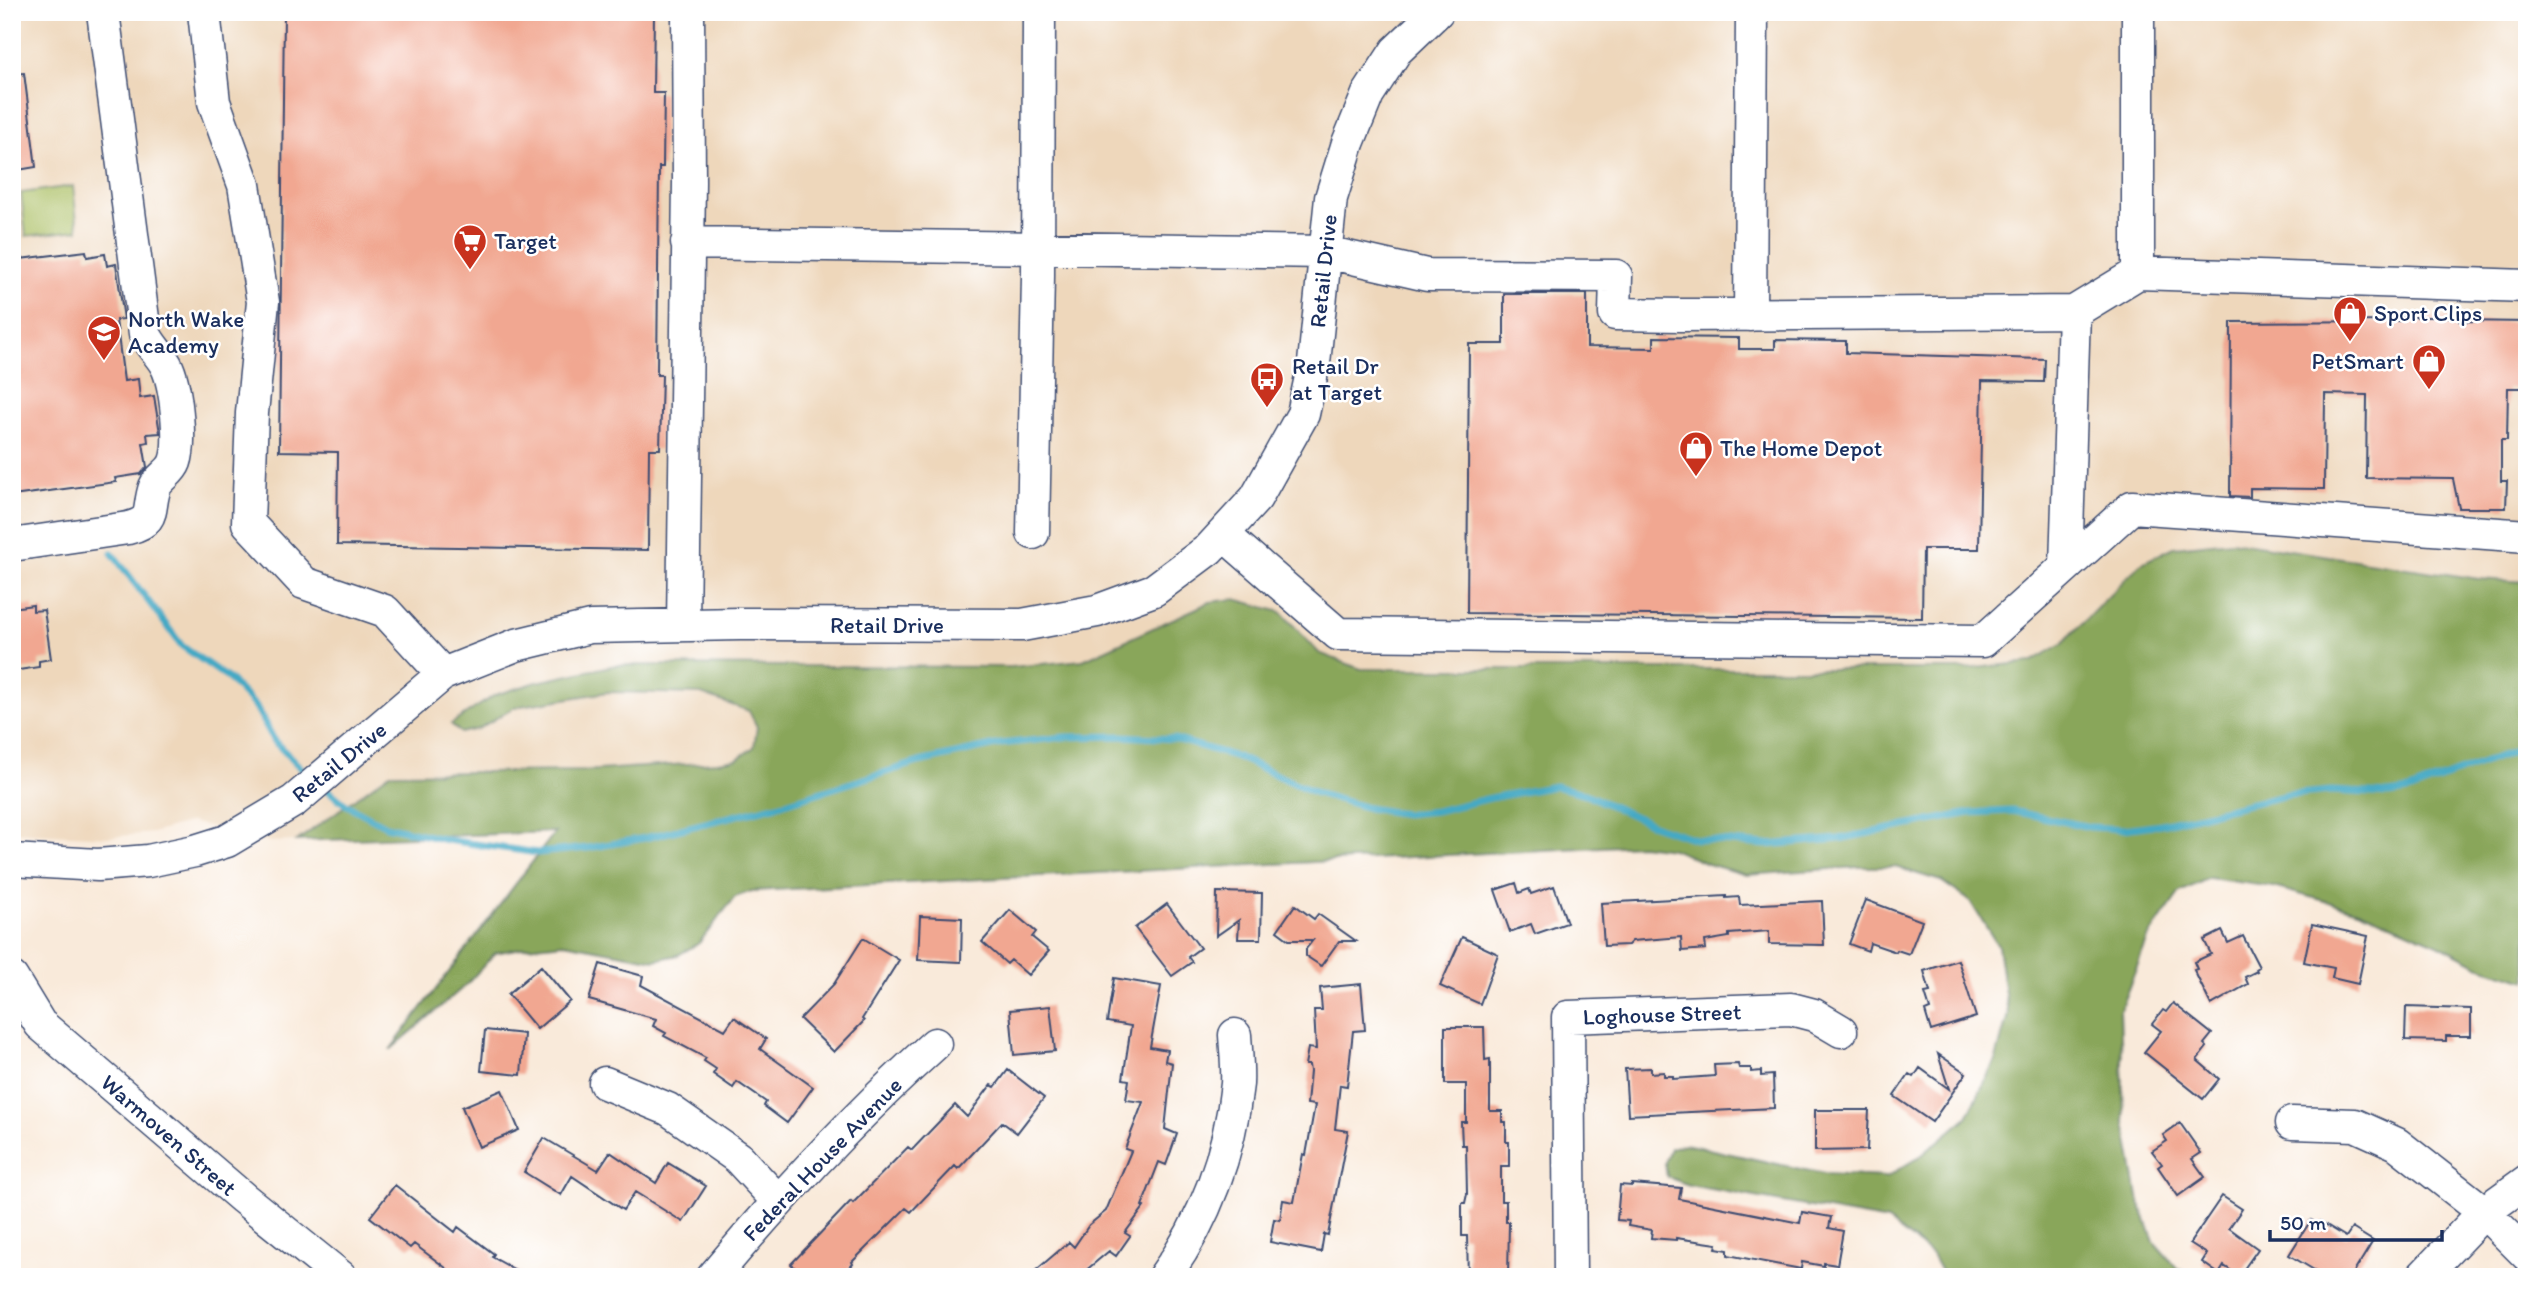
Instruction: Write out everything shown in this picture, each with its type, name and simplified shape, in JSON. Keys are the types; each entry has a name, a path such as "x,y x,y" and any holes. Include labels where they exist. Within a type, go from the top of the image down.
{"street":[{"path":"12,545 128,528 143,523 151,512 157,483 174,465 178,452 171,376 145,334 103,12"},
{"path":"204,12 214,102 244,185 262,302 252,413 248,523 304,583 385,611 443,674"},
{"path":"683,624 688,12"},
{"path":"1033,533 1039,12"},
{"name":"Retail Drive","path":"12,860 98,865 148,860 195,851 227,841 293,801 443,674 516,645 590,627 683,624 1022,625 1097,611 1154,590 1209,549 1256,498 1303,414 1314,363 1331,198 1348,143 1368,94 1396,51 1437,12"},
{"path":"1750,315 1752,12"},
{"path":"2138,12 2138,272"},
{"path":"687,243 1326,252 1427,275 1616,276 1615,314 2074,312 2138,272 2527,286"},
{"path":"2066,566 2074,312"},
{"path":"1223,534 1338,634 1983,641 2132,507 2527,536"},
{"name":"Warmoven Street","path":"12,978 40,1024 243,1198 341,1277"},
{"name":"Loghouse Street","path":"1570,1277 1568,1017 1791,1009 1814,1014 1841,1031"},
{"path":"1164,1277 1178,1258 1203,1209 1228,1144 1237,1083 1235,1035"},
{"name":"Federal House Avenue","path":"713,1277 778,1201 903,1073 935,1044"},
{"path":"605,1083 668,1109 738,1158 778,1201"},
{"path":"2292,1123 2355,1125 2397,1144 2484,1212 2527,1255"},
{"path":"2422,1277 2484,1212 2527,1181"}],"shaded area":[{"path":"12,12 2527,12 2527,762 269,842 191,822 152,833 109,837 12,832"}],"green space":[{"path":"73,186 78,230 26,236 21,193"},
{"path":"2231,541 2479,579 2527,582 2527,981 2484,968 2438,944 2359,910 2273,887 2209,878 2180,892 2149,936 2120,1010 2124,1117 2138,1197 2154,1242 2177,1268 2193,1277 1944,1277 1932,1255 1888,1221 1689,1185 1667,1177 1665,1163 1670,1148 1685,1144 1824,1174 1886,1177 1922,1155 1967,1117 1996,1059 2008,1014 1998,946 1970,901 1941,881 1895,867 1746,875 1708,864 1672,849 1641,845 752,891 735,897 699,943 678,955 655,960 564,943 495,953 467,984 390,1050 555,832 297,841 390,773 583,771 717,762 737,759 754,747 757,727 749,711 701,694 608,692 515,707 478,729 461,733 451,724 495,695 537,682 616,665 1011,667 1083,660 1210,602 1235,599 1281,612 1319,653 1361,669 1966,669 2031,662 2062,644 2140,564 2174,547"}],"building":[{"name":"Target","path":"284,12 654,12 653,93 664,93 663,167 659,167 657,375 662,375 660,449 649,449 648,550 337,545 338,452 279,451"},
{"path":"24,73 36,167 12,171 12,74"},
{"path":"86,251 87,257 105,254 107,266 116,264 124,319 116,320 124,381 138,379 140,398 154,396 160,433 147,434 148,442 143,443 147,467 141,474 115,478 116,482 12,496 12,260"},
{"name":"The Home Depot","path":"1504,294 1587,294 1587,347 1654,348 1654,337 1739,338 1739,349 1775,349 1775,340 1846,341 1846,353 2045,359 2044,382 1982,381 1979,549 1923,549 1922,618 1467,613 1469,344 1504,344"},
{"path":"2401,317 2459,317 2459,321 2527,322 2527,388 2508,388 2507,440 2501,440 2501,481 2507,481 2506,508 2459,508 2453,479 2366,478 2367,395 2325,394 2324,489 2250,488 2250,497 2230,496 2231,322 2400,321"},
{"path":"33,605 33,611 44,610 51,659 39,661 39,667 12,671 12,608"},
{"path":"1516,883 1519,893 1529,889 1531,894 1554,886 1567,923 1535,934 1531,924 1510,932 1495,890"},
{"path":"1217,892 1262,893 1261,939 1238,939 1239,920 1216,936"},
{"path":"1739,897 1740,905 1822,901 1824,945 1769,944 1769,931 1729,934 1729,937 1705,941 1706,949 1682,951 1681,937 1604,946 1601,903"},
{"path":"1866,900 1922,921 1909,954 1870,943 1868,951 1849,944"},
{"path":"1167,904 1200,948 1188,957 1192,962 1172,976 1135,928"},
{"path":"1295,905 1314,919 1318,914 1356,941 1339,941 1321,966 1306,956 1306,949 1313,940 1289,940 1277,931"},
{"path":"1010,910 1036,932 1032,937 1049,951 1028,975 1011,960 1007,964 982,942"},
{"path":"920,916 962,918 961,962 918,960"},
{"path":"2312,924 2368,936 2358,984 2332,978 2334,968 2304,962"},
{"path":"2222,931 2228,943 2243,936 2259,967 2245,977 2248,984 2211,1005 2194,970 2197,969 2194,962 2211,954 2204,940"},
{"path":"1462,937 1498,954 1480,1004 1440,986"},
{"path":"863,938 899,960 862,1019 864,1021 834,1052 800,1019 834,984"},
{"path":"1958,960 1976,1017 1931,1031 1925,1011 1930,1009 1925,993 1930,992 1924,971"},
{"path":"600,964 643,976 641,985 725,1030 734,1017 766,1039 760,1049 813,1087 787,1123 764,1106 766,1102 737,1082 733,1088 713,1074 716,1069 704,1061 706,1058 664,1036 666,1033 653,1026 656,1019 589,1000"},
{"path":"541,966 570,1001 537,1029 508,994"},
{"path":"1114,978 1161,986 1150,1047 1167,1050 1165,1061 1172,1063 1165,1129 1177,1134 1166,1165 1159,1162 1142,1206 1144,1207 1125,1233 1130,1236 1116,1256 1109,1251 1078,1277 1028,1277 1069,1242 1074,1247 1089,1225 1106,1211 1131,1151 1125,1149 1143,1102 1126,1100 1129,1080 1123,1079 1131,1026 1107,1022"},
{"path":"1361,984 1365,1030 1353,1031 1347,1086 1340,1085 1335,1129 1348,1131 1328,1235 1324,1234 1321,1252 1270,1242 1274,1219 1280,1220 1283,1200 1294,1202 1303,1154 1306,1155 1315,1105 1307,1104 1310,1071 1309,1065 1305,1065 1308,1048 1316,1049 1314,1010 1322,1010 1320,988"},
{"path":"2173,1003 2212,1034 2204,1044 2207,1047 2197,1060 2219,1079 2203,1099 2144,1052 2161,1031 2152,1024 2163,1010 2166,1012"},
{"path":"1050,1006 1055,1051 1014,1055 1010,1010"},
{"path":"2406,1007 2471,1009 2471,1036 2446,1036 2446,1041 2405,1040"},
{"path":"1445,1027 1484,1027 1485,1060 1490,1059 1490,1111 1502,1111 1502,1122 1506,1122 1506,1142 1509,1142 1509,1166 1501,1166 1501,1201 1506,1201 1506,1222 1509,1222 1508,1277 1468,1277 1467,1236 1462,1236 1462,1203 1465,1203 1467,1194 1466,1145 1462,1145 1461,1122 1466,1122 1466,1084 1445,1084"},
{"path":"485,1030 524,1034 521,1075 481,1071"},
{"path":"1938,1054 1966,1073 1932,1122 1894,1096 1909,1074 1914,1077 1920,1068 1949,1089"},
{"path":"1738,1064 1739,1068 1751,1068 1751,1072 1761,1071 1761,1076 1773,1075 1774,1108 1628,1115 1625,1069 1651,1068 1651,1073 1664,1072 1664,1076 1673,1076 1673,1079 1715,1076 1714,1065"},
{"path":"1008,1070 1044,1098 1017,1133 1002,1122 958,1169 955,1166 911,1212 906,1208 852,1262 841,1277 804,1277 791,1264 851,1201 853,1203 908,1147 912,1150 955,1105 967,1117 991,1085 995,1087"},
{"path":"502,1090 519,1130 479,1147 462,1107"},
{"path":"1815,1110 1869,1110 1867,1150 1815,1151"},
{"path":"2180,1123 2201,1153 2192,1159 2205,1177 2178,1196 2158,1167 2162,1164 2152,1151 2167,1141 2163,1135"},
{"path":"544,1138 598,1170 610,1152 656,1183 668,1163 706,1186 683,1222 635,1192 623,1210 572,1176 561,1195 524,1172"},
{"path":"395,1185 455,1232 458,1227 494,1254 492,1257 528,1277 458,1277 414,1244 410,1248 370,1217"},
{"path":"1620,1185 1681,1188 1679,1199 1800,1223 1802,1212 1831,1217 1829,1228 1843,1231 1837,1265 1824,1263 1824,1266 1802,1262 1801,1269 1728,1255 1728,1250 1716,1248 1717,1244 1676,1238 1651,1238 1652,1230 1628,1226 1629,1221 1617,1220"},
{"path":"2222,1196 2242,1209 2229,1228 2258,1249 2239,1276 2224,1266 2219,1274 2202,1262 2207,1254 2190,1243"},
{"path":"2311,1220 2318,1224 2320,1221 2346,1237 2352,1228 2373,1241 2351,1277 2326,1277 2289,1255"}],"waterway":[{"path":"112,553 182,646 229,679 256,707 275,742 309,776"},
{"path":"324,787 345,804 386,826 447,840 538,853 645,838 782,804 919,762 1001,744 1065,737 1122,736 1175,739 1237,757 1316,793 1368,808 1405,814 1436,811 1555,786 1583,793 1658,827 1695,839 1766,845 1839,839 1970,813 2012,811 2090,827 2124,829 2161,824 2288,795 2331,791 2389,794 2409,791 2527,746"}],"place":[{"name":"Target","path":"470,271"},
{"name":"Sport Clips","path":"2350,343"},
{"name":"North Wake Academy","path":"104,362"},
{"name":"PetSmart","path":"2429,391"},
{"name":"Retail Dr at Target","path":"1267,409"},
{"name":"The Home Depot","path":"1696,478"}]}
